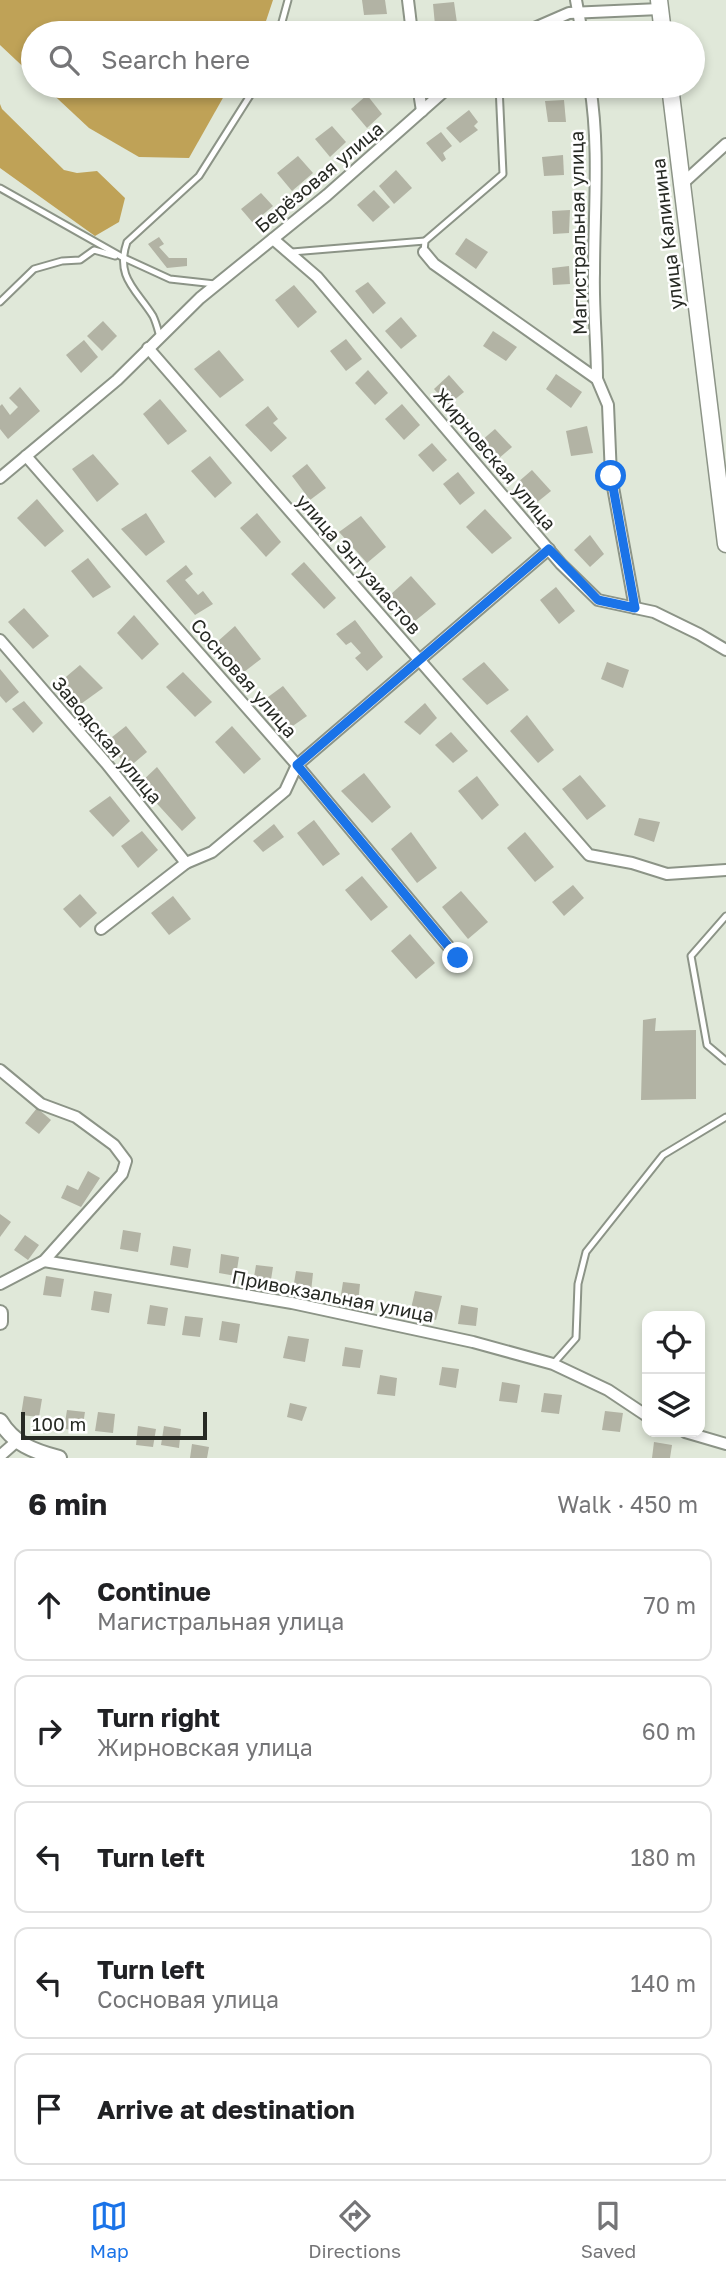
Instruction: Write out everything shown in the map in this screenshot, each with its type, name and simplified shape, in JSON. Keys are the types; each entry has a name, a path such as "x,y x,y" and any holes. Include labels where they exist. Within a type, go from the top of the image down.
{"main road":[{"name":"улица Калинина","path":"671,98 726,544"}],"street":[{"path":"408,0 411,21"},
{"path":"576,0 580,21"},
{"path":"551,21 569,13 660,5"},
{"path":"420,98 422,111"},
{"name":"Берёзовая улица","path":"0,478 117,380 218,284 327,195 437,98"},
{"name":"Магистральная улица","path":"592,98 597,195 593,274 597,379 608,405 611,476 635,608"},
{"path":"682,184 726,144"},
{"name":"Жирновская улица","path":"273,239 317,277 549,549 598,600 654,612 726,650"},
{"name":"Магистральная улица","path":"425,247 434,264 597,379"},
{"name":"улица Энтузиастов","path":"149,348 590,855 632,863 667,874 726,870"},
{"name":"Сосновая улица","path":"26,456 297,765 458,958"},
{"path":"101,929 186,863 212,852 285,791 297,765 549,549"},
{"name":"Заводская улица","path":"0,640 186,863"},
{"path":"0,1070 41,1104 76,1117 114,1144 126,1161 122,1174 44,1261 0,1284"},
{"name":"Привокзальная улица","path":"44,1261 292,1303 473,1342 553,1364 608,1390 642,1413"},
{"path":"0,1313 0,1322"},
{"path":"0,1421 8,1435 17,1441 39,1453 58,1458"},
{"path":"702,1437 726,1444"},
{"path":"0,1455 17,1441"}],"lane":[{"path":"282,21 288,0"},
{"path":"160,337 154,318 131,288 122,257 127,242 199,176 248,98"},
{"path":"289,252 425,247 503,174 500,98"},
{"path":"0,188 122,257 170,279 218,284"},
{"path":"0,302 34,269 62,261 80,260 94,250 122,257"},
{"path":"726,916 691,956 707,1045 726,1061"},
{"path":"553,1364 576,1338 578,1284 586,1252 663,1155 726,1117"}],"shaded area":[{"path":"0,0 273,0 266,21 21,21 21,65 0,45"},
{"path":"57,98 223,98 189,158 139,157 89,128"},
{"path":"0,104 64,170 77,173 97,171 125,198 119,222 95,236 0,168"}],"building":[{"path":"362,0 385,0 387,14 364,15"},
{"path":"454,2 457,21 435,21 433,4"},
{"path":"364,98 369,98 382,114 367,128 351,109"},
{"path":"564,100 566,122 548,122 545,101"},
{"path":"469,110 478,122 474,126 478,130 460,143 446,128"},
{"path":"332,126 346,142 330,157 315,139"},
{"path":"441,132 452,146 443,153 446,159 442,162 426,143"},
{"path":"563,155 564,175 544,176 542,157"},
{"path":"298,156 313,173 292,191 277,173"},
{"path":"396,170 412,188 394,204 379,186"},
{"path":"374,190 390,207 373,222 357,205"},
{"path":"261,193 273,206 253,223 241,209"},
{"path":"570,210 569,233 553,234 552,211"},
{"path":"159,237 164,244 159,247 169,258 187,258 187,266 167,268 148,244"},
{"path":"466,238 488,252 476,269 455,254"},
{"path":"569,266 570,284 553,285 552,268"},
{"path":"368,282 386,303 373,314 355,291"},
{"path":"294,285 317,312 298,328 275,300"},
{"path":"401,317 417,336 401,349 385,331"},
{"path":"103,321 117,336 102,351 87,336"},
{"path":"493,331 517,347 506,361 483,346"},
{"path":"346,339 362,359 346,371 330,351"},
{"path":"84,340 98,357 81,373 66,355"},
{"path":"219,350 244,380 220,398 194,369"},
{"path":"368,370 388,393 375,405 355,383"},
{"path":"556,374 582,392 571,408 546,389"},
{"path":"449,375 464,392 448,405 434,389"},
{"path":"20,387 40,411 8,439 0,429 0,406 2,404 10,415 18,407 9,398"},
{"path":"160,399 187,431 168,445 143,414"},
{"path":"402,404 420,425 404,440 385,419"},
{"path":"268,406 278,419 273,423 287,438 271,452 245,425"},
{"path":"587,426 593,453 571,456 566,431"},
{"path":"495,429 512,447 498,459 481,441"},
{"path":"432,443 447,460 433,472 418,455"},
{"path":"93,454 119,484 97,502 72,469"},
{"path":"210,456 232,483 215,498 191,471"},
{"path":"307,464 326,488 310,500 292,476"},
{"path":"532,470 551,491 535,504 517,483"},
{"path":"458,472 475,493 460,505 443,484"},
{"path":"37,499 64,531 45,547 17,518"},
{"path":"485,509 512,538 492,554 466,527"},
{"path":"146,513 165,542 146,556 121,529"},
{"path":"257,513 281,542 266,557 240,528"},
{"path":"361,516 386,547 367,563 339,532"},
{"path":"590,535 604,554 590,567 574,550"},
{"path":"88,558 111,587 93,598 71,571"},
{"path":"304,562 336,598 324,609 291,574"},
{"path":"186,565 193,574 185,580 198,595 203,591 213,604 195,615 166,581"},
{"path":"411,576 436,604 415,621 390,595"},
{"path":"556,587 575,611 559,624 540,600"},
{"path":"24,608 49,636 33,649 8,622"},
{"path":"134,615 159,644 142,660 117,633"},
{"path":"355,620 383,657 367,671 355,658 361,653 351,642 346,645 336,634"},
{"path":"235,626 261,659 244,672 217,642"},
{"path":"484,662 509,690 487,705 462,679"},
{"path":"607,662 629,670 623,688 601,679"},
{"path":"80,665 103,688 78,706 60,682"},
{"path":"0,669 19,692 6,703 0,696"},
{"path":"183,672 212,702 195,717 166,687"},
{"path":"283,686 307,716 287,730 264,700"},
{"path":"24,701 43,723 33,733 12,709"},
{"path":"425,703 437,718 420,735 404,722"},
{"path":"527,715 554,750 538,763 510,731"},
{"path":"126,726 147,752 128,768 107,741"},
{"path":"232,726 261,759 244,774 215,742"},
{"path":"451,732 468,751 453,763 435,745"},
{"path":"157,767 196,818 182,831 139,784"},
{"path":"364,773 391,807 372,823 341,791"},
{"path":"580,775 606,806 587,820 562,789"},
{"path":"477,776 499,805 482,820 458,791"},
{"path":"110,796 130,821 113,837 89,811"},
{"path":"639,818 660,822 654,842 634,835"},
{"path":"314,820 340,854 323,866 297,833"},
{"path":"274,824 284,837 263,852 253,841"},
{"path":"142,831 158,850 138,868 121,846"},
{"path":"411,832 437,868 417,883 391,849"},
{"path":"525,832 554,867 535,882 507,848"},
{"path":"362,876 388,907 371,921 345,890"},
{"path":"573,885 584,898 564,916 552,902"},
{"path":"461,891 488,922 468,939 442,907"},
{"path":"80,894 97,913 80,928 63,909"},
{"path":"173,896 191,919 169,935 151,913"},
{"path":"410,934 435,963 416,979 391,951"},
{"path":"656,1018 655,1031 696,1030 696,1099 641,1100 643,1020"},
{"path":"37,1108 51,1120 39,1134 25,1123"},
{"path":"88,1171 100,1178 81,1207 61,1198 67,1185 78,1190"},
{"path":"0,1214 11,1222 0,1237"},
{"path":"123,1230 141,1233 138,1252 120,1249"},
{"path":"25,1235 39,1245 28,1260 14,1250"},
{"path":"173,1246 191,1249 188,1268 170,1265"},
{"path":"221,1254 239,1257 236,1276 219,1273"},
{"path":"256,1265 273,1267 270,1286 253,1283"},
{"path":"296,1271 313,1273 311,1292 293,1289"},
{"path":"46,1276 64,1279 61,1297 43,1295"},
{"path":"343,1282 360,1284 358,1303 340,1301"},
{"path":"94,1291 112,1294 109,1313 91,1310"},
{"path":"415,1291 442,1296 436,1320 410,1313"},
{"path":"150,1305 168,1308 165,1326 147,1324"},
{"path":"461,1305 478,1308 476,1326 458,1324"},
{"path":"185,1316 203,1318 200,1337 182,1335"},
{"path":"222,1321 240,1324 237,1343 219,1340"},
{"path":"288,1336 309,1339 305,1362 283,1358"},
{"path":"345,1347 363,1350 360,1368 342,1366"},
{"path":"442,1367 459,1369 456,1388 439,1385"},
{"path":"380,1375 397,1378 395,1396 377,1394"},
{"path":"502,1382 520,1385 517,1403 499,1401"},
{"path":"544,1393 562,1395 559,1414 541,1412"},
{"path":"24,1396 42,1399 39,1417 21,1415"},
{"path":"290,1403 307,1407 302,1421 287,1417"},
{"path":"67,1410 85,1412 82,1431 64,1429"},
{"path":"605,1411 623,1413 620,1432 602,1430"},
{"path":"98,1412 115,1414 113,1433 95,1431"},
{"path":"138,1426 156,1429 153,1447 136,1445"},
{"path":"164,1426 181,1429 179,1448 161,1445"},
{"path":"654,1442 672,1445 670,1458 652,1458"},
{"path":"192,1444 209,1447 207,1458 190,1458"}],"route":[{"path":"458,958 297,765 549,549 598,600 635,608 611,476"}]}
